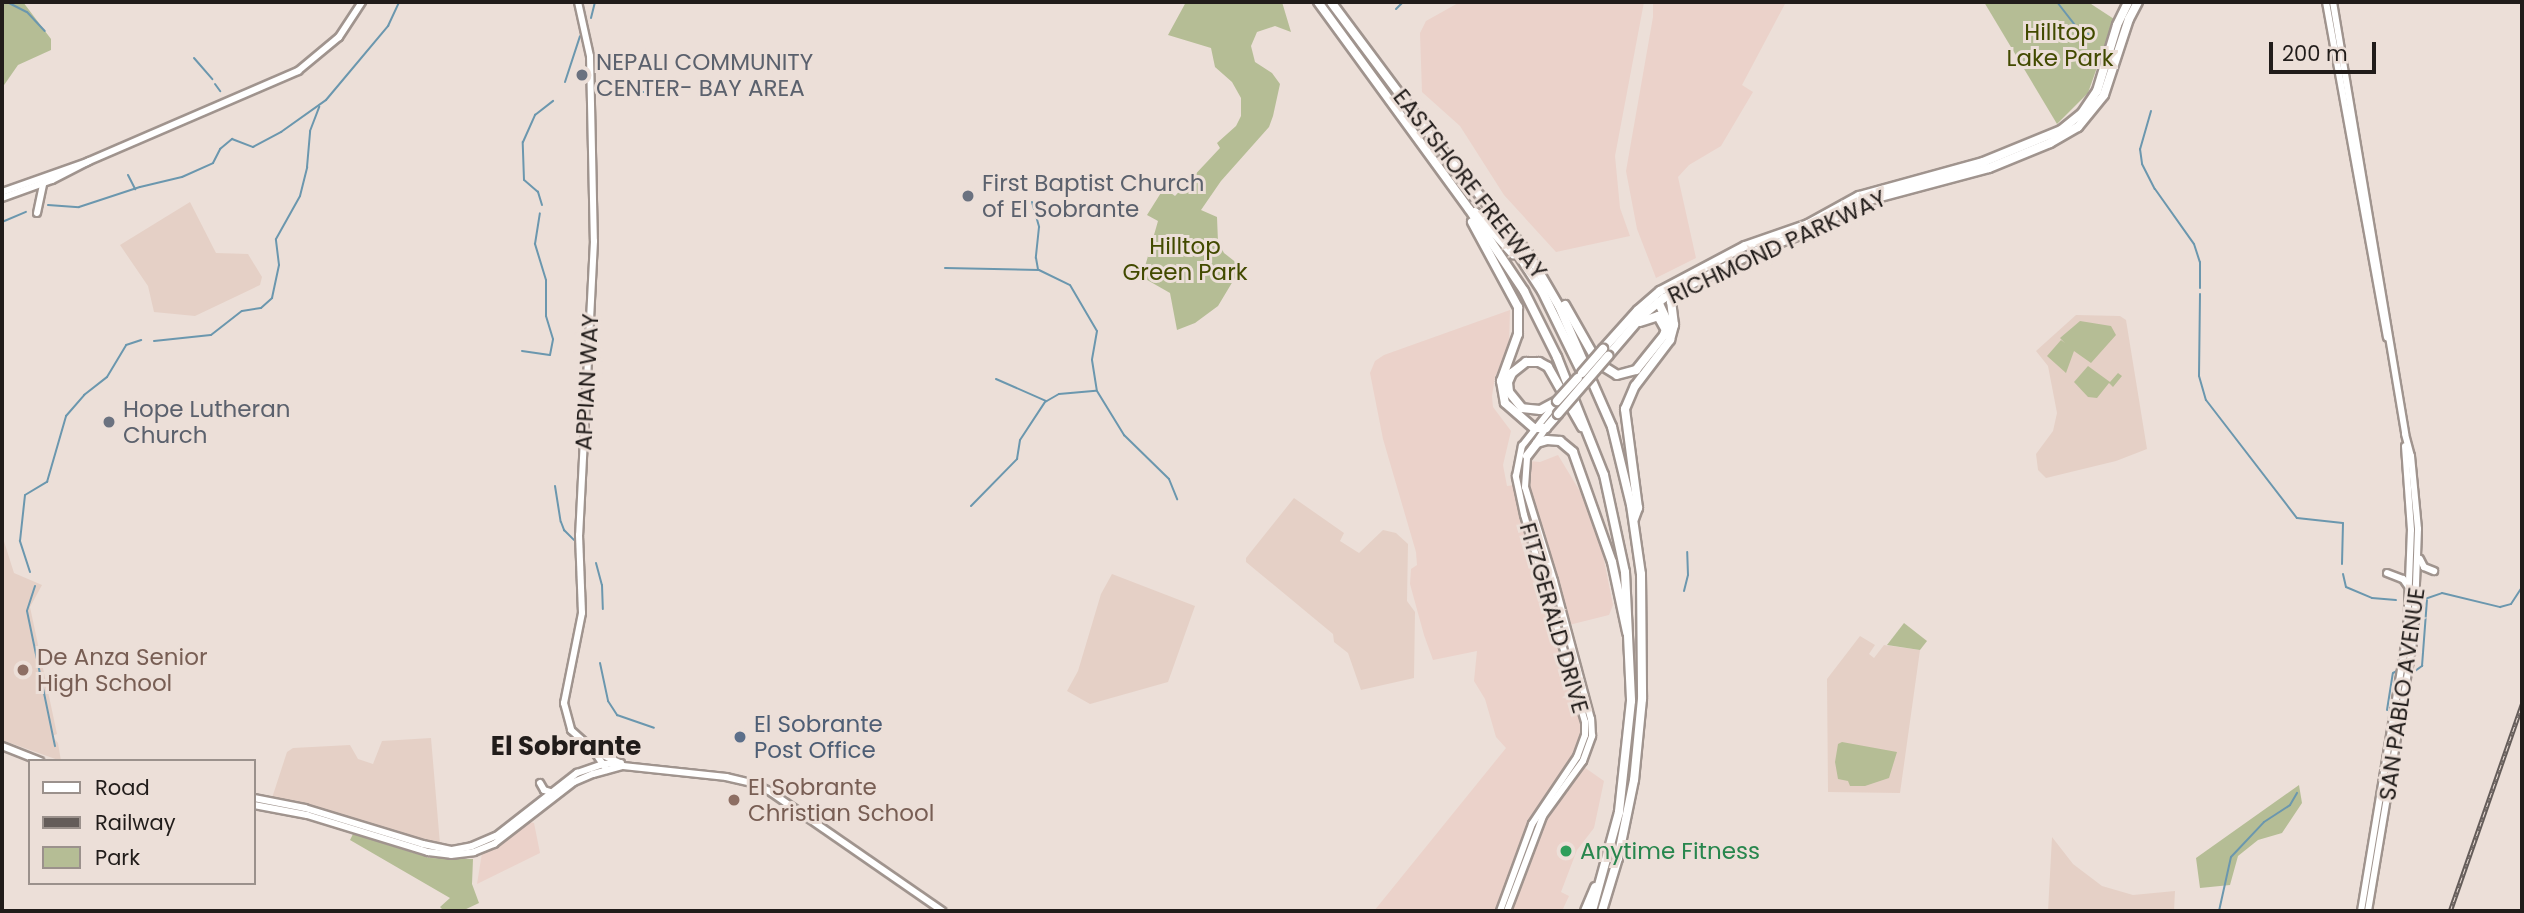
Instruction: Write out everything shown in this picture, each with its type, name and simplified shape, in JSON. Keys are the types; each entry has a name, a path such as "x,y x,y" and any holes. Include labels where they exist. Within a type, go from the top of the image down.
{"highway":[{"path":"1311,2 1338,30"},
{"name":"EASTSHORE FREEWAY","path":"1318,2 1469,208 1536,313 1597,454 1617,524 1625,572 1631,650 1630,735 1614,836 1592,911"},
{"name":"EASTSHORE FREEWAY","path":"1331,2 1436,144 1504,222 1544,279 1572,333 1612,427 1634,521 1642,612 1640,736 1628,813 1602,911"},
{"name":"RICHMOND PARKWAY","path":"1546,428 1637,310 1660,290 1745,246 1808,224 1859,196 1983,162 2061,130 2082,113 2097,91 2117,26 2128,2"},
{"name":"RICHMOND PARKWAY","path":"1606,352 1661,300 1773,243 1825,225 1863,202 1989,168 2050,143 2078,127 2104,95 2129,19 2138,2"},
{"path":"1436,144 1515,248 1542,291 1582,380"},
{"path":"1469,208 1480,215 1518,260 1566,342"},
{"path":"1469,208 1472,221 1518,307 1518,334 1501,381 1501,394 1510,409 1534,428 1546,428"},
{"path":"1544,279 1564,304 1604,369 1617,374 1636,370 1661,339 1668,323 1661,300"},
{"path":"1634,521 1637,508 1625,410 1635,386 1670,340 1674,325 1671,313 1672,297 1679,289"},
{"path":"1661,300 1671,313"},
{"path":"1632,328 1645,319 1658,316 1664,324 1661,339"},
{"path":"1558,401 1540,410 1522,408 1509,392 1508,382 1512,373 1522,364 1530,362 1539,362 1552,371 1597,454"},
{"name":"RICHMOND PARKWAY","path":"1558,401 1582,380"},
{"path":"1527,456 1537,443 1547,440 1560,441 1573,452 1612,562 1631,650"},
{"path":"1585,911 1608,842 1614,836"}],"main road":[{"path":"2,198 43,184 87,162 298,71 340,37 362,2"},
{"name":"APPIAN WAY","path":"578,2 590,55 594,241 579,535 583,606 564,703 571,730 597,751 622,765 726,777 761,787 943,911"},
{"name":"SAN PABLO AVENUE","path":"2326,2 2383,326 2389,341"},
{"name":"SAN PABLO AVENUE","path":"2333,2 2416,493 2418,553 2410,667 2368,911"},
{"path":"2,192 87,162"},
{"path":"37,213 43,184"},
{"name":"FITZGERALD DRIVE","path":"1500,911 1532,824 1577,757 1585,735 1585,722 1517,487 1519,454 1534,428 1558,401"},
{"path":"1527,456 1546,428"},
{"name":"SAN PABLO AVENUE","path":"2361,911 2403,666 2410,589 2411,520 2404,434"},
{"name":"FITZGERALD DRIVE","path":"1507,911 1544,816 1588,753 1592,736 1591,719 1554,581 1525,487 1527,456"},
{"path":"2418,553 2423,566 2434,571"},
{"path":"2387,573 2404,580 2410,589"},
{"path":"2,746 35,759"},
{"path":"256,798 305,807 423,844 452,850 472,846 496,836 582,770 591,762 597,751"},
{"name":"APPIAN WAY","path":"597,751 606,766"},
{"path":"582,770 622,765"},
{"path":"256,805 307,814 437,854 458,855 494,844 574,782 606,766"},
{"path":"540,783 544,790 550,792"}],"shaded area":[{"path":"1460,2 1644,2 1615,156 1620,208 1630,236 1556,252 1504,195 1460,126 1422,92 1420,33 1426,21"},
{"path":"1653,2 1786,2 1742,85 1753,92 1721,146 1689,165 1678,177 1696,258 1656,278 1637,229 1626,171 1653,17"},
{"path":"190,202 216,253 248,254 262,277 260,285 195,316 154,312 148,286 120,245"},
{"path":"1510,310 1509,344 1495,377 1493,407 1511,431 1503,465 1507,486 1515,485 1584,731 1580,751 1531,818 1498,911 1374,911 1506,748 1496,737 1485,699 1474,681 1477,651 1433,660 1410,584 1411,569 1417,565 1416,552 1383,439 1370,373 1375,361 1384,355"},
{"path":"2076,315 2120,316 2126,320 2147,449 2116,461 2046,478 2038,470 2036,454 2053,431 2057,413 2048,366 2036,351"},
{"path":"1558,455 1584,498 1600,540 1613,605 1609,615 1565,626 1526,476 1529,461 1540,462"},
{"path":"1294,498 1344,533 1340,541 1359,553 1383,530 1396,533 1408,544 1407,601 1415,612 1414,678 1361,690 1348,653 1334,642 1333,634 1246,562 1246,558"},
{"name":"De Anza Senior High School","path":"2,535 14,573 42,585 30,607 57,734 52,736 58,743 61,759 2,740"},
{"path":"1112,574 1195,606 1168,682 1090,704 1067,691 1078,671 1101,594"},
{"path":"1860,636 1875,645 1869,654 1874,658 1884,645 1920,650 1900,793 1828,792 1827,679"},
{"path":"431,738 440,844 308,805 272,798 287,752 293,748 350,745 358,759 373,764 382,741"},
{"path":"1581,765 1604,781 1594,828 1577,850 1561,892 1569,896 1562,911 1508,911 1540,827"},
{"path":"529,822 534,823 540,853 477,884 482,853 502,843"},
{"path":"2052,837 2073,864 2102,886 2133,895 2175,891 2174,911 2048,911"}],"green space":[{"path":"2,2 23,2 51,39 51,50 18,65 2,88"},
{"name":"Hilltop Green Park","path":"1186,2 1282,2 1291,32 1275,26 1257,32 1251,46 1255,62 1272,73 1280,84 1273,116 1269,127 1221,181 1201,210 1217,217 1218,242 1224,253 1238,264 1239,271 1218,306 1195,323 1177,330 1170,293 1142,277 1158,221 1147,215 1164,188 1175,196 1220,148 1217,143 1236,126 1241,116 1241,98 1232,82 1215,67 1211,48 1168,35"},
{"name":"Hilltop Lake Park","path":"1984,2 2088,2 2114,19 2088,93 2057,124"},
{"path":"2080,321 2111,326 2116,335 2091,363 2074,351 2066,373 2047,356 2061,340 2065,343 2060,338"},
{"path":"2088,366 2110,382 2118,373 2122,376 2113,387 2109,383 2097,398 2088,397 2074,382"},
{"path":"1904,623 1927,641 1920,650 1887,645"},
{"path":"1842,742 1897,752 1889,778 1865,786 1850,786 1848,781 1838,779 1835,762 1838,744"},
{"path":"2299,785 2302,803 2282,833 2258,840 2238,856 2230,885 2200,888 2196,858"},
{"path":"353,834 430,858 473,859 472,884 479,903 462,911 444,911 440,907 450,898 350,840"}],"waterway":[{"path":"7,2 27,12 45,31"},
{"path":"48,205 79,207 140,187 182,177 213,163 220,149 232,139 253,147 281,132 326,100 388,26 399,2"},
{"path":"591,18 595,2"},
{"path":"1396,9 1403,2"},
{"path":"2057,2 2078,29 2094,37"},
{"path":"565,82 580,36"},
{"path":"194,58 212,79"},
{"path":"215,84 220,91"},
{"path":"597,92 644,92"},
{"path":"542,205 538,192 524,180 523,142 535,115 553,101"},
{"path":"154,341 211,335 242,311 261,308 272,298 279,265 276,239 300,196 307,167 310,131 319,107"},
{"path":"2151,111 2140,149 2142,164 2155,189 2194,244 2200,262 2200,288"},
{"path":"128,175 135,189"},
{"path":"1032,202 1039,227 1036,258 1038,269"},
{"path":"2,222 26,212"},
{"path":"522,351 550,355 553,339 546,316 546,280 535,244 540,213"},
{"path":"945,268 1039,270 1070,285 1097,331 1092,360 1097,391 1124,435 1169,479 1177,499"},
{"path":"2200,294 2199,376 2206,400 2297,518 2343,523 2342,564"},
{"path":"30,572 20,541 25,495 47,482 66,416 84,395 107,377 126,345 141,340"},
{"path":"996,379 1046,401"},
{"path":"971,506 1017,459 1020,440 1045,402 1059,394 1096,391"},
{"path":"555,486 561,522 564,530 574,540"},
{"path":"1684,591 1688,575 1687,552"},
{"path":"596,563 602,585 603,609"},
{"path":"2343,574 2346,587 2372,598 2396,600"},
{"path":"35,586 27,611 55,746"},
{"path":"2422,600 2442,593 2500,607 2511,604 2522,587"},
{"path":"2415,671 2422,666 2427,600"},
{"path":"600,663 608,701 617,715 654,728"},
{"path":"2387,710 2393,673 2397,671"},
{"path":"2219,911 2231,857 2264,822 2290,805 2297,793"}],"railway":[{"path":"2450,911 2522,704"}],"place":[{"name":"NEPALI COMMUNITY CENTER- BAY AREA","path":"582,75"},
{"name":"First Baptist Church of El Sobrante","path":"968,196"},
{"name":"Hope Lutheran Church","path":"109,422"},
{"name":"De Anza Senior High School","path":"23,670"},
{"name":"El Sobrante Post Office","path":"740,737"},
{"name":"El Sobrante Christian School","path":"734,800"},
{"name":"Anytime Fitness","path":"1566,851"}],"district":[{"name":"El Sobrante","path":"566,747"}]}
